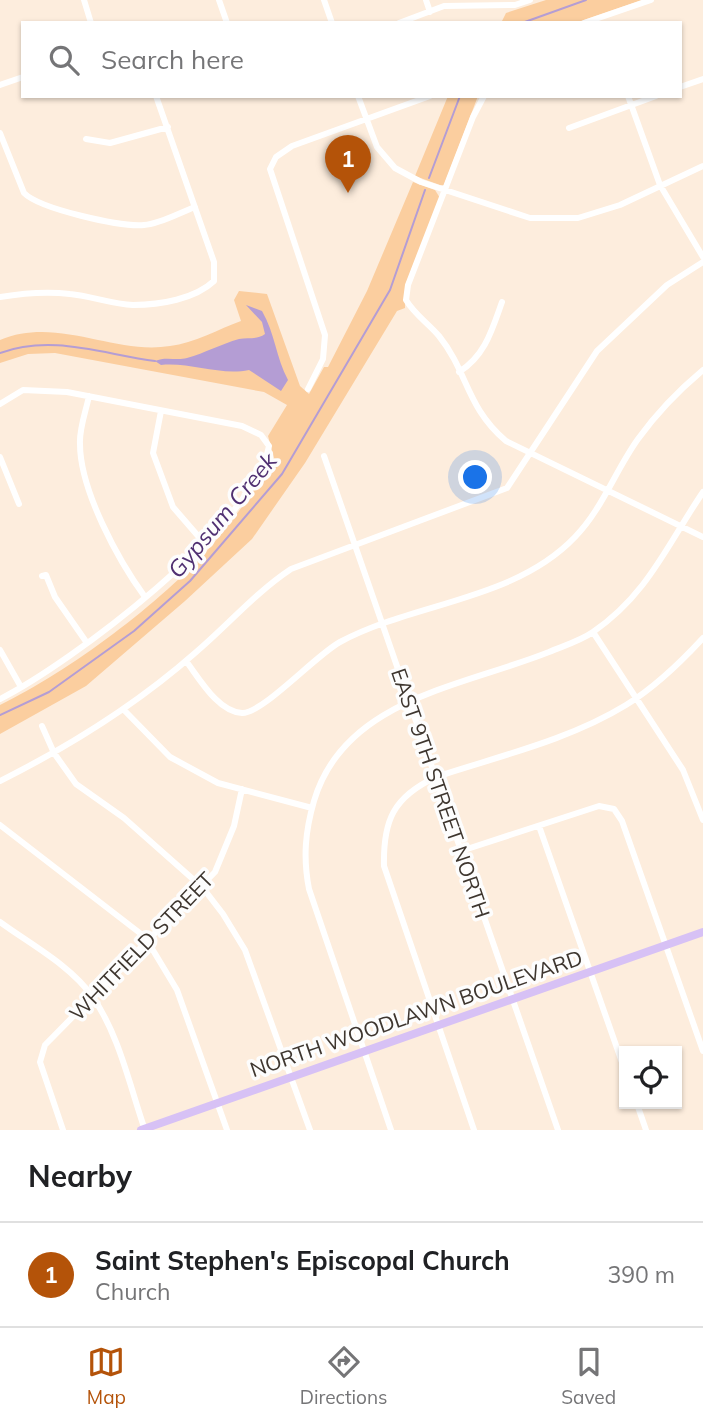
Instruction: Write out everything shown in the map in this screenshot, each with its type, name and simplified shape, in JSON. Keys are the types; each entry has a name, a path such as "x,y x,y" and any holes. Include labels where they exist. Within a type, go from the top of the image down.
{"main road":[{"name":"NORTH WOODLAWN BOULEVARD","path":"144,1130 512,997 703,932"}],"street":[{"path":"84,0 90,21"},
{"path":"219,0 226,21"},
{"path":"324,0 331,21"},
{"path":"426,0 430,12"},
{"path":"602,20 650,0"},
{"path":"405,21 430,12 443,3 480,8 527,1"},
{"path":"0,85 21,78"},
{"path":"682,86 703,79"},
{"path":"0,297 30,292 71,294 133,305 181,299 204,291 214,281 214,262 157,98"},
{"path":"359,98 377,147 395,168 421,182 530,218 578,218 620,205 703,166"},
{"path":"308,389 323,359 325,335 270,169 276,157 292,146 424,98"},
{"path":"483,98 472,117 408,285 405,300 413,313 439,337 487,425 506,441 703,537"},
{"path":"0,782 54,754 124,710 186,661 263,588 291,569 355,543 495,495 515,479 597,351 667,285 703,260 660,185 629,98"},
{"path":"569,128 651,98"},
{"path":"86,139 110,143 167,127"},
{"path":"0,132 17,180 32,200 47,208 132,225 146,225 195,207"},
{"path":"459,372 476,361 491,335 502,302"},
{"path":"186,661 227,710 245,714 270,701 324,651 383,624 503,584 547,563 575,537 608,491 638,439 680,390 703,370"},
{"path":"0,404 23,390 89,396 242,426 261,435 267,443 267,455 253,482 205,544 145,597 55,668 0,699"},
{"path":"89,396 79,443 83,465 110,540 145,597"},
{"path":"160,411 153,453 173,507 205,544"},
{"name":"EAST 9TH STREET NORTH","path":"324,456 558,1130"},
{"path":"0,457 19,505"},
{"path":"391,1130 309,889 303,854 320,780 354,734 383,713 521,663 593,632 639,593 703,492"},
{"path":"42,576 46,575 55,597 87,643"},
{"path":"593,632 683,770 703,820"},
{"path":"474,1130 387,878 383,840 394,806 418,785 568,733 635,698 673,670 703,638"},
{"path":"0,650 22,688"},
{"path":"124,710 170,757 218,783 312,808"},
{"path":"42,726 54,754 76,784 124,818 201,886 246,950 310,1130"},
{"name":"WHITFIELD STREET","path":"63,1130 40,1056 45,1045 215,872 229,838 242,789"},
{"path":"461,851 599,806 610,808 621,821 703,1051"},
{"path":"0,825 76,881 147,941 177,990 227,1130"},
{"path":"539,826 619,1054"},
{"path":"0,922 70,974 92,996 107,1024 144,1130"},
{"path":"639,1109 646,1130"}],"shaded area":[{"path":"546,0 642,0 581,21 502,21 506,13"},
{"path":"447,98 477,98 444,185 415,176"},
{"path":"413,182 435,190 440,198 405,286 405,308 397,311 305,463 252,539 86,686 0,734 0,705 55,674 113,634 167,590 212,545 269,468 274,458 268,436 287,405 264,392 55,353 28,354 0,363 0,340 43,332 128,345 170,346 197,339 241,321 234,300 239,291 267,294 300,386 309,394 324,367 328,367 367,291"},
{"path":"246,305 262,311 270,328 288,380 281,391 249,370 227,371 161,365 155,361 187,358 232,341 265,334 262,322"}],"waterway":[{"name":"Gypsum Creek","path":"528,21 586,0"},
{"name":"Gypsum Creek","path":"429,178 459,98"},
{"name":"Gypsum Creek","path":"0,715 49,692 134,631 190,581 282,474 390,290 425,190"},
{"path":"0,353 39,345 58,345 155,361"}],"place":[{"name":"Saint Stephen's Episcopal Church","path":"348,193"}]}
